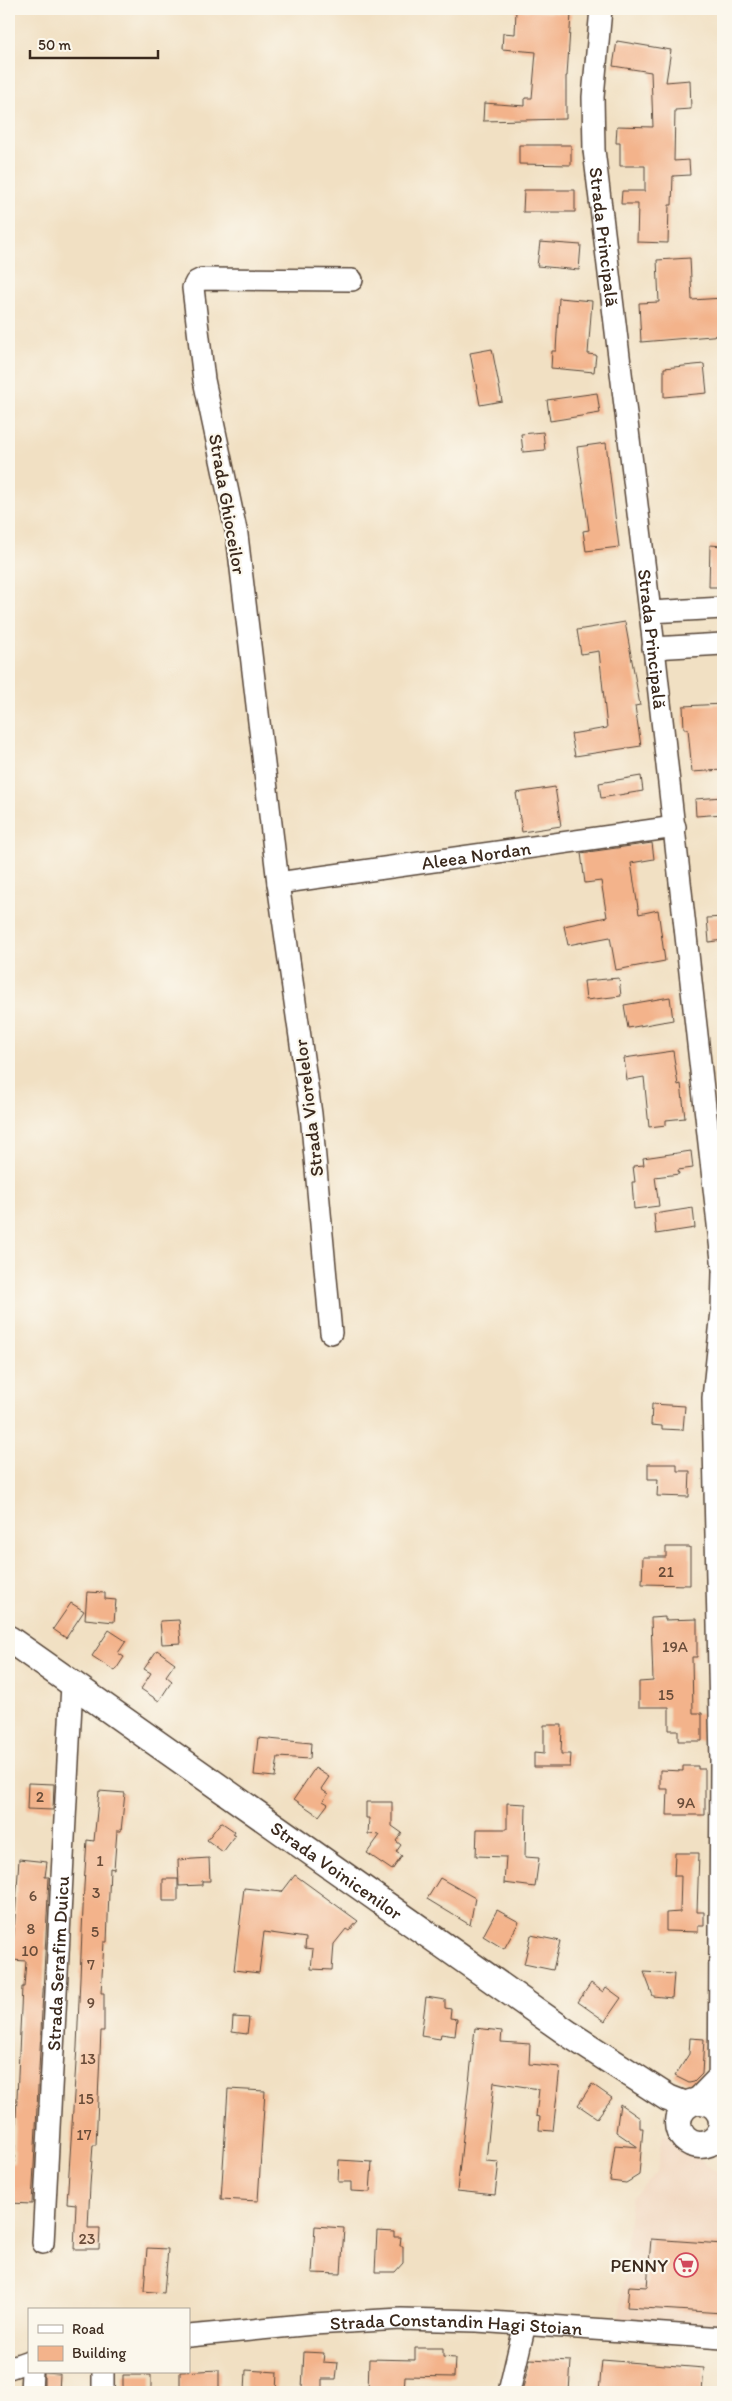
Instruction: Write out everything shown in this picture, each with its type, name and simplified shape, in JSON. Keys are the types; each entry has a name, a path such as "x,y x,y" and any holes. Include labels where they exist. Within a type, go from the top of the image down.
{"main road":[{"name":"Strada Voinicenilor","path":"9,1639 569,2034 681,2106"},
{"path":"708,2102 720,2133 698,2146 690,2144 679,2133 681,2106 708,2102"}],"street":[{"name":"Strada Principală","path":"601,9 592,97 594,150 675,827 723,1269"},
{"name":"Strada Ghioceilor","path":"278,883 237,536 204,380 193,288 202,278 352,280"},
{"path":"650,612 723,608"},
{"path":"653,648 723,644"},
{"name":"Aleea Nordan","path":"278,883 675,827"},
{"name":"Strada Viorelelor","path":"278,883 311,1114 331,1333"},
{"path":"720,2133 718,2077 720,2066 720,1761 713,1398 723,1311 723,1273"},
{"name":"Strada Serafim Duicu","path":"43,2243 72,1684"},
{"path":"681,2106 718,2077"},
{"name":"Strada Constandin Hagi Stoian","path":"190,2336 313,2324 401,2319 477,2320 723,2338"},
{"path":"509,2392 525,2324"},
{"path":"9,2368 28,2361"},
{"path":"31,2392 32,2374"},
{"path":"103,2392 104,2374"}],"shaded area":[{"path":"663,2133 723,2177 723,2328 619,2320 631,2199 657,2172"}],"building":[{"path":"516,10 571,14 566,76 566,119 483,121 484,103 525,106 525,98 532,98 536,52 502,49 503,33 515,34"},
{"path":"617,41 671,50 666,82 690,80 691,109 675,110 674,161 689,160 690,175 673,176 672,205 669,205 668,243 637,242 638,204 621,204 622,191 645,191 645,166 620,166 620,143 616,143 617,126 653,127 651,72 613,66"},
{"path":"519,145 571,145 571,165 519,164"},
{"path":"524,190 575,190 575,212 523,212"},
{"path":"540,242 581,245 579,270 537,266"},
{"path":"690,258 692,300 723,298 723,335 641,342 639,303 659,302 657,260"},
{"path":"559,298 592,301 588,354 596,355 594,372 551,368 552,351 556,351"},
{"path":"492,349 502,401 480,405 470,353"},
{"path":"704,364 707,393 664,397 664,368"},
{"path":"597,393 600,413 550,421 547,400"},
{"path":"543,432 545,450 523,452 521,434"},
{"path":"606,443 619,547 586,551 583,531 589,530 577,447"},
{"path":"710,545 723,546 723,587 709,587"},
{"path":"625,622 640,705 635,706 641,746 575,756 571,734 607,728 599,651 581,654 577,630"},
{"path":"723,704 723,770 692,772 688,729 684,729 683,706"},
{"path":"641,776 643,791 601,798 599,783"},
{"path":"555,787 561,826 522,832 516,793"},
{"path":"723,797 723,814 696,816 695,799"},
{"path":"652,843 654,859 631,863 639,914 658,910 665,961 616,970 610,937 568,945 564,926 607,917 601,881 585,883 581,853"},
{"path":"723,917 723,940 709,942 707,918"},
{"path":"619,978 621,996 586,1000 584,981"},
{"path":"670,997 673,1020 628,1028 624,1005"},
{"path":"673,1051 678,1085 681,1084 685,1118 666,1120 666,1125 649,1127 644,1077 627,1080 624,1058"},
{"path":"691,1151 693,1168 678,1170 679,1174 655,1177 659,1206 634,1209 632,1182 635,1182 633,1166 644,1165 643,1158"},
{"path":"693,1208 695,1228 656,1234 654,1214"},
{"path":"652,1404 685,1406 683,1430 662,1429 662,1426 651,1425"},
{"path":"648,1464 677,1464 677,1471 690,1471 689,1497 657,1496 658,1479 648,1479"},
{"path":"666,1547 690,1547 690,1585 642,1584 643,1557 666,1557"},
{"path":"87,1592 105,1593 105,1599 116,1600 114,1622 85,1619"},
{"path":"71,1603 84,1611 66,1638 53,1629"},
{"path":"665,1617 665,1620 697,1619 697,1657 692,1657 693,1713 702,1713 702,1741 678,1741 678,1730 669,1730 669,1707 639,1707 639,1682 653,1681 651,1618"},
{"path":"179,1620 181,1643 162,1644 160,1621"},
{"path":"109,1630 126,1641 118,1653 124,1657 115,1671 92,1656"},
{"path":"157,1650 175,1663 166,1676 172,1681 159,1701 141,1689 151,1673 144,1669"},
{"path":"544,1725 562,1725 561,1754 571,1754 570,1767 534,1767 534,1753 544,1754"},
{"path":"258,1738 311,1743 310,1759 278,1757 275,1777 254,1775"},
{"path":"683,1766 698,1766 698,1769 705,1769 705,1815 667,1815 668,1789 660,1789 660,1770 683,1771"},
{"path":"315,1768 329,1777 321,1789 328,1794 323,1801 328,1804 319,1816 294,1799"},
{"path":"28,1783 54,1784 53,1810 27,1809"},
{"path":"99,1791 125,1793 121,1831 117,1831 114,1869 110,1868 107,1942 104,1942 101,1993 104,1993 104,2031 101,2031 96,2145 93,2145 90,2185 88,2228 100,2228 99,2249 74,2249 76,2204 67,2203 77,2047 84,1886 87,1840 94,1841"},
{"path":"366,1802 392,1802 392,1826 402,1833 396,1841 401,1845 396,1852 402,1856 392,1870 367,1853 380,1835 368,1834 369,1818 366,1818"},
{"path":"507,1803 526,1804 525,1857 539,1858 535,1887 504,1883 506,1857 476,1856 477,1829 507,1829"},
{"path":"221,1822 234,1831 232,1834 235,1836 223,1852 207,1840"},
{"path":"675,1853 699,1853 697,1912 704,1912 704,1926 698,1926 698,1932 666,1931 666,1913 680,1912 681,1876 674,1876"},
{"path":"209,1858 210,1881 202,1881 202,1885 179,1886 178,1860"},
{"path":"19,1859 47,1862 45,1877 49,1877 32,2204 9,2203 9,2164 14,2163 22,1987 24,1987 26,1961 12,1960"},
{"path":"295,1875 358,1921 349,1931 346,1929 334,1944 332,1970 311,1969 313,1949 305,1948 306,1938 264,1932 259,1973 234,1970 244,1888 282,1892"},
{"path":"440,1878 475,1898 470,1925 427,1899"},
{"path":"163,1879 178,1879 178,1901 163,1901"},
{"path":"497,1910 519,1922 504,1949 483,1936"},
{"path":"531,1935 560,1941 553,1970 524,1964"},
{"path":"644,1972 674,1974 672,1998 653,1996"},
{"path":"591,1983 603,1992 606,1987 621,1998 605,2021 578,2002"},
{"path":"426,1997 445,2000 445,2008 451,2009 450,2018 457,2019 455,2036 441,2034 440,2039 421,2036"},
{"path":"233,2017 249,2018 247,2034 232,2032"},
{"path":"475,2028 502,2031 501,2042 530,2044 529,2064 560,2067 553,2131 539,2130 540,2117 536,2116 539,2089 494,2082 486,2161 499,2162 495,2195 457,2191"},
{"path":"690,2038 704,2039 702,2074 694,2082 689,2083 675,2076 689,2054"},
{"path":"592,2084 612,2098 597,2118 578,2105"},
{"path":"228,2089 265,2091 258,2201 221,2199"},
{"path":"620,2104 640,2118 640,2128 643,2128 639,2175 626,2183 610,2181 615,2145 638,2147 616,2132"},
{"path":"339,2160 372,2162 370,2192 351,2191 351,2182 338,2182"},
{"path":"315,2226 344,2228 341,2274 312,2273"},
{"path":"377,2231 394,2232 394,2237 401,2237 400,2246 403,2246 403,2263 395,2272 375,2272"},
{"name":"PENNY","path":"651,2239 723,2244 723,2313 627,2307 629,2286 647,2287"},
{"path":"147,2248 168,2249 164,2293 144,2291"},
{"path":"415,2348 443,2348 443,2357 455,2358 454,2377 405,2376 404,2392 368,2392 369,2359 415,2360"},
{"path":"304,2352 324,2353 323,2362 338,2363 336,2379 322,2379 322,2389 302,2388"},
{"path":"530,2359 571,2361 569,2392 522,2392"},
{"path":"602,2360 704,2368 702,2392 599,2392"},
{"path":"219,2370 219,2392 180,2392 180,2374 190,2374 190,2371"},
{"path":"246,2370 277,2372 276,2392 245,2392"},
{"path":"44,2374 60,2374 59,2392 44,2392"},
{"path":"123,2375 151,2375 151,2392 123,2392"}],"place":[{"name":"PENNY","path":"686,2265"}]}
